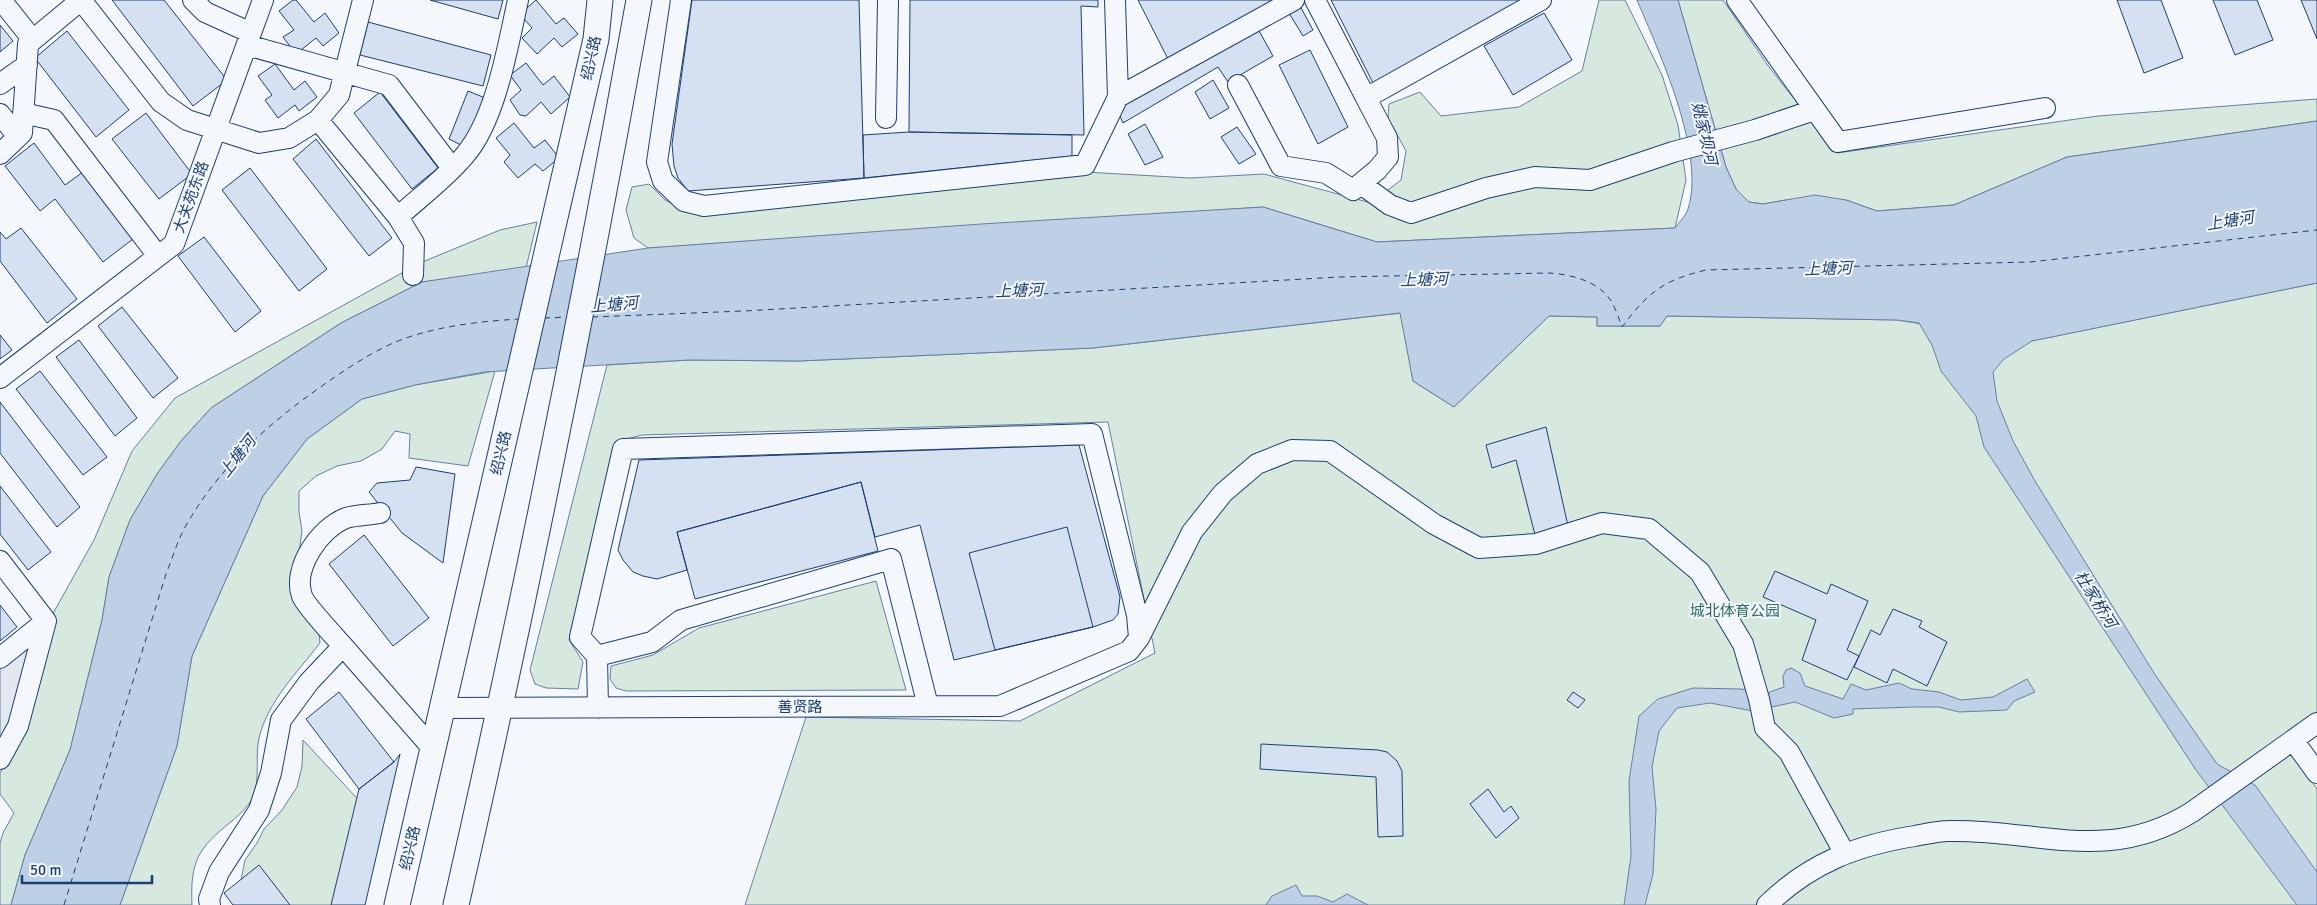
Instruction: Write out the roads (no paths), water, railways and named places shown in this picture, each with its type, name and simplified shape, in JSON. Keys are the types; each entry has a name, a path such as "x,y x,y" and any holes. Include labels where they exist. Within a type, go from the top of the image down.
{"main road":[{"name":"绍兴路","path":"397,905 596,38 600,0"},
{"path":"456,905 500,709 597,233 639,0"}],"street":[{"path":"1,0 33,40"},
{"path":"0,154 22,133 28,44 81,0 161,102 187,120 260,143 289,138 318,120 339,96 363,0"},
{"path":"193,0 205,12 249,39 344,73 389,85 452,168"},
{"name":"大关苑东路","path":"0,378 174,244 263,0"},
{"path":"398,217 466,154 484,126 505,60 518,0"},
{"path":"681,0 657,162 663,182 684,201 704,206 1085,165 1118,97 1115,0"},
{"path":"886,118 888,0"},
{"path":"1118,97 1294,0"},
{"path":"1238,85 1281,166 1326,173 1353,190 1388,157 1387,138 1315,0"},
{"path":"1366,98 1541,0"},
{"path":"1737,0 1838,142 2045,108"},
{"path":"0,84 27,65"},
{"path":"1361,184 1390,205 1411,213 1486,188 1535,177 1590,180 1673,152 1814,110"},
{"path":"23,113 54,120 158,256"},
{"path":"0,114 18,137"},
{"path":"318,120 398,217 414,243 413,275"},
{"path":"598,708 596,656 580,637 623,449 1092,434 1137,616 1139,638"},
{"path":"1139,638 1192,532 1223,493 1257,464 1292,450 1330,452 1434,524 1479,548 1536,544 1602,523 1649,529 1700,572 1743,644 1759,699 1765,728 1788,752 1845,854"},
{"path":"380,513 345,518 323,535 308,552 300,577 302,596 433,749"},
{"path":"596,656 652,642 681,620 891,559 928,706"},
{"path":"0,561 46,621"},
{"path":"0,658 46,621"},
{"path":"0,759 18,726 46,621"},
{"name":"善贤路","path":"442,708 1000,706 1129,651 1139,638"},
{"path":"210,905 209,899 219,872 259,810 271,773 282,720 309,682 343,646"},
{"path":"1768,905 1798,880 1826,861 1869,846 1948,831 2038,837 2079,843 2112,841 2146,835 2192,812 2317,723"},
{"path":"2293,740 2317,773"}],"water":[{"path":"1637,0 1678,0 1726,167 1736,189 1749,202 1763,204 1815,195 1846,200 1877,211 1954,205 2067,157 2317,121 2317,283 2032,341 2004,359 1993,372 1997,401 2013,441 2035,481 2154,673 2217,764 2255,785 2317,872 2317,905 2297,905 2196,770 1984,447 1976,416 1941,371 1932,345 1919,323 1897,320 1667,316 1660,326 1597,326 1597,317 1549,316 1454,407 1413,381 1400,313 1093,348 799,361 689,360 484,372 415,385 362,399 307,439 263,496 192,656 177,746 120,905 11,905 25,855 70,750 102,620 109,577 130,520 157,474 181,441 211,408 341,323 422,282 648,248 981,224 1263,207 1377,242 1675,228 1688,209 1692,186 1691,160 1678,103"},
{"path":"1791,668 1800,673 1805,686 1843,699 1851,684 1866,690 1899,683 1912,689 1939,692 1961,700 1993,697 2027,679 2035,692 2014,701 2007,710 1959,712 1939,707 1853,709 1853,714 1834,718 1795,702 1753,711 1710,703 1677,708 1659,731 1652,767 1656,809 1653,874 1645,905 1624,905 1631,856 1629,781 1639,716 1658,699 1693,688 1741,689 1767,693 1784,687 1783,676 1786,670"},
{"path":"1296,885 1302,896 1317,896 1333,902 1347,894 1368,905 1266,905 1272,896"}],"water label":[{"name":"姚家坝河","path":"1705,133"},
{"name":"上塘河","path":"2230,220"},
{"name":"上塘河","path":"1828,268"},
{"name":"上塘河","path":"1424,279"},
{"name":"上塘河","path":"1019,290"},
{"name":"上塘河","path":"614,304"},
{"name":"上塘河","path":"237,456"},
{"name":"杜家桥河","path":"2096,599"}],"park label":[{"name":"城北体育公园","path":"1735,611"}]}
